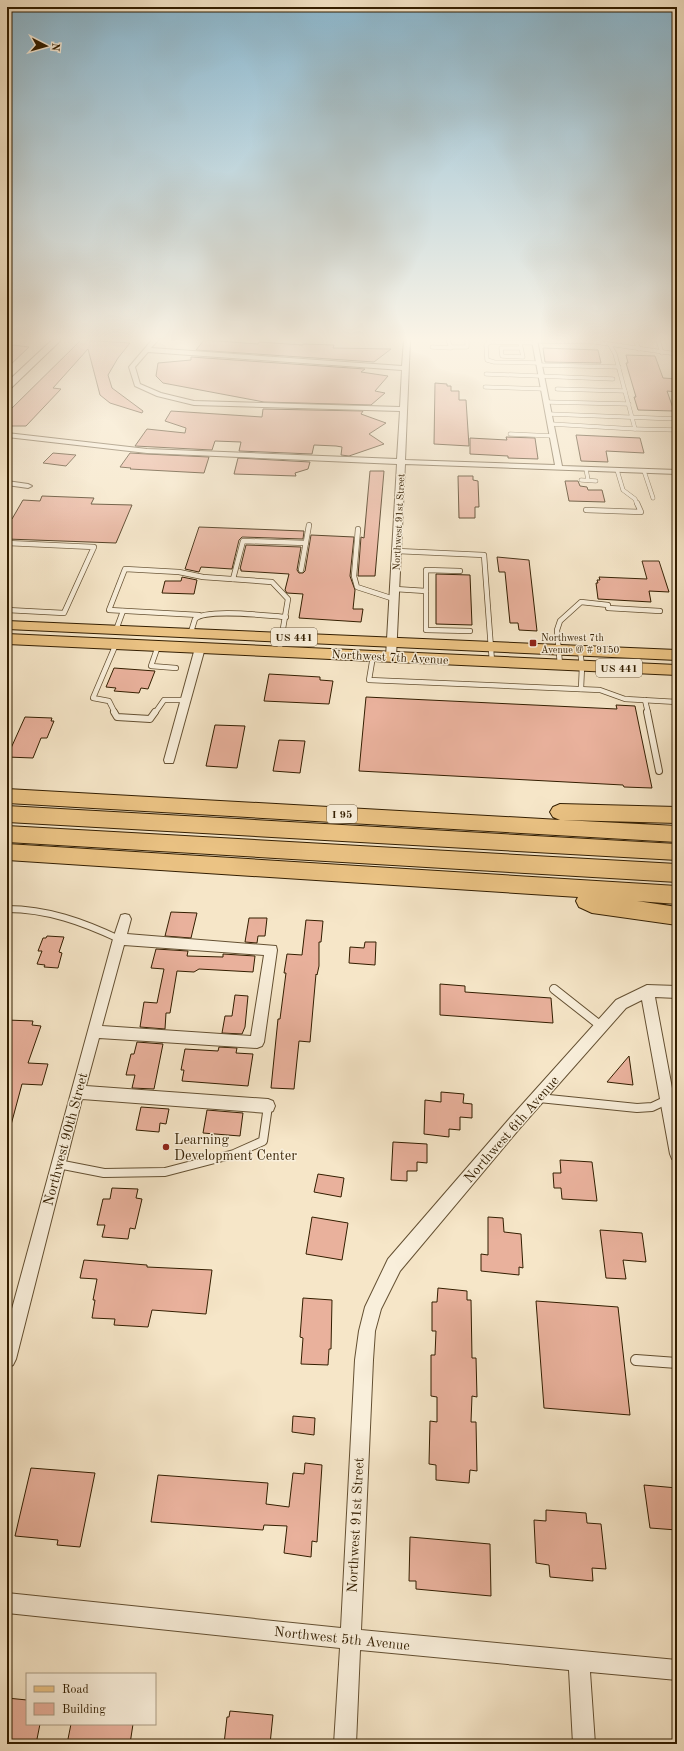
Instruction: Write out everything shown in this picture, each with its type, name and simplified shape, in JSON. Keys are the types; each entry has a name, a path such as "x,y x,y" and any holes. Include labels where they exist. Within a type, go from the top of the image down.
{"highway":[{"name":"I 95","path":"7,796 677,834"},
{"path":"485,822 539,812 677,815"},
{"path":"7,814 677,852"},
{"path":"7,834 677,873"},
{"path":"7,852 677,895"},
{"path":"558,888 592,904 677,916"}],"main road":[{"name":"Northwest 7th Avenue","path":"8,615 158,646 677,670"},
{"name":"Northwest 7th Avenue","path":"7,638 116,637 190,632 392,642 456,637 492,646 677,655"}],"street":[{"name":"Northwest 91st Street","path":"391,657 403,422"},
{"path":"551,424 559,468"},
{"path":"7,435 147,451 677,472"},
{"path":"7,483 28,486"},
{"path":"169,760 200,648"},
{"name":"Northwest 90th Street","path":"7,1359 77,1092 125,919"},
{"path":"94,1032 257,1042 271,950 119,939"},
{"path":"647,991 677,1154"},
{"name":"Northwest 6th Avenue","path":"373,1307 394,1265 621,1004 647,991 677,992"},
{"path":"77,1092 268,1106"},
{"name":"Northwest 91st Street","path":"345,1744 364,1360 367,1331 373,1307"},
{"name":"Northwest 5th Avenue","path":"7,1603 579,1662 677,1670"},
{"path":"579,1662 584,1744"}],"lane":[{"path":"633,422 635,429"},
{"path":"551,424 564,426 677,430"},
{"path":"510,434 553,436"},
{"path":"586,469 588,480"},
{"path":"586,510 641,512 635,499 623,490 617,470"},
{"path":"644,471 653,498"},
{"path":"581,480 596,481"},
{"path":"301,570 310,525"},
{"path":"358,529 354,576 357,587 394,599"},
{"path":"233,579 243,541 306,543"},
{"path":"7,543 94,548 64,613 7,616"},
{"path":"397,551 484,555 492,662"},
{"path":"279,652 286,617 288,600 272,582 203,577 179,572 125,569 109,610 199,615 218,614 286,617"},
{"path":"460,571 426,570 426,630 456,637 470,631"},
{"path":"395,589 426,591"},
{"path":"560,665 557,630 560,621 580,602 608,605 608,608 660,611"},
{"path":"123,611 116,637 94,698 109,701 117,718 150,719 164,700 185,700"},
{"path":"190,632 196,617 199,615"},
{"path":"158,646 151,666 176,668"},
{"path":"580,650 582,666 581,689"},
{"path":"373,656 369,680 600,690 625,699 677,702"},
{"path":"645,700 659,771"},
{"path":"7,909 34,910 50,913 105,932 119,939"},
{"path":"554,989 601,1026"},
{"path":"538,1098 637,1108 652,1107 667,1100"},
{"path":"58,1164 104,1174 165,1172 234,1154 263,1141 268,1106"},
{"path":"636,1360 677,1363"}],"building":[{"path":"7,422 30,422 26,426 7,426"},
{"path":"167,422 382,422 386,423 369,434 384,444 349,456 341,455 342,447 336,446 314,445 312,454 239,451 241,442 215,441 212,450 135,446 147,429 185,433 186,428"},
{"path":"434,422 467,422 469,446 434,444"},
{"path":"576,435 640,438 644,453 606,451 608,462 581,461"},
{"path":"506,437 535,438 538,459 508,458 508,456 470,454 470,438 507,440"},
{"path":"53,453 76,455 66,466 43,463"},
{"path":"130,453 209,457 204,473 130,469 131,468 120,467"},
{"path":"238,458 310,462 308,469 295,473 296,476 234,474"},
{"path":"370,471 384,471 375,576 358,576 361,537 364,538"},
{"path":"458,476 473,476 473,480 478,481 479,507 475,507 475,518 459,518"},
{"path":"565,481 578,481 580,486 587,487 588,490 602,490 605,502 569,501"},
{"path":"42,496 94,498 91,504 132,505 116,543 7,539 7,519 12,519 23,500 40,501"},
{"path":"199,527 304,531 303,539 242,537 239,540 232,569 201,567 199,572 185,569"},
{"path":"311,535 354,537 350,576 355,590 353,609 363,609 361,622 299,618 303,594 287,593 285,590 289,574 241,571 240,569 246,545 301,547 297,570 299,573 303,573 305,571"},
{"path":"497,557 529,560 537,631 519,630 518,623 510,623 505,572 499,572"},
{"path":"642,561 659,561 669,592 649,591 651,602 598,599 596,583 598,583 597,580 600,580 599,577 647,579"},
{"path":"436,574 470,575 472,625 436,624"},
{"path":"182,577 197,580 194,594 162,593 165,581 181,581"},
{"path":"114,668 155,671 148,689 141,688 139,693 114,691 116,688 106,687"},
{"path":"269,674 320,677 320,680 333,681 329,704 264,701"},
{"path":"366,697 617,709 616,705 635,706 652,788 624,787 623,785 359,771"},
{"path":"25,717 52,718 51,721 54,721 47,738 41,738 33,758 7,757"},
{"path":"215,725 245,726 237,768 206,766"},
{"path":"279,740 305,741 300,773 273,771"},
{"path":"171,912 197,913 191,938 165,936"},
{"path":"249,918 267,918 265,936 258,936 257,943 245,942"},
{"path":"306,920 323,921 321,942 319,942 319,966 317,975 316,974 310,1042 299,1041 294,1089 271,1088 278,1019 280,1019 286,973 284,973 287,954 302,955"},
{"path":"47,936 64,937 59,952 62,953 58,968 44,967 45,965 37,964 42,951 38,951 43,938 46,938"},
{"path":"365,942 376,942 375,965 349,963 350,947 364,948"},
{"path":"156,949 188,951 187,956 223,957 223,954 255,956 253,972 199,969 194,972 177,971 170,1013 166,1013 165,1029 140,1027 144,1002 157,1003 164,969 151,968"},
{"path":"440,984 465,986 465,992 551,998 553,1023 440,1015"},
{"path":"235,995 248,996 245,1027 242,1034 222,1033 225,1016 232,1016"},
{"path":"7,1020 33,1021 32,1025 41,1026 28,1063 48,1064 42,1085 22,1084 11,1125 7,1125"},
{"path":"137,1042 163,1044 154,1089 132,1088 135,1075 126,1075 131,1054 134,1054"},
{"path":"219,1047 237,1048 236,1053 253,1054 248,1086 182,1081 184,1070 181,1070 185,1049 218,1051"},
{"path":"629,1056 633,1085 607,1082"},
{"path":"441,1092 464,1094 463,1103 472,1104 472,1118 460,1117 460,1130 449,1129 449,1137 424,1134 425,1100 441,1102"},
{"path":"141,1107 169,1109 166,1124 160,1123 159,1132 136,1130"},
{"path":"207,1110 243,1113 240,1136 203,1133"},
{"path":"393,1142 427,1144 427,1163 417,1162 417,1171 407,1171 407,1181 391,1180"},
{"path":"560,1160 592,1162 597,1201 562,1199 561,1188 554,1188 553,1173 561,1173"},
{"path":"318,1174 344,1178 341,1197 314,1192"},
{"path":"112,1188 138,1189 136,1198 142,1199 135,1229 130,1228 128,1239 102,1237 105,1225 97,1225 103,1199 110,1199"},
{"path":"312,1217 348,1223 342,1260 306,1254"},
{"path":"488,1217 503,1218 504,1232 521,1234 523,1268 519,1267 519,1275 481,1271 481,1254 488,1255"},
{"path":"600,1230 642,1233 646,1262 623,1260 626,1279 606,1278"},
{"path":"84,1260 147,1265 147,1267 212,1270 206,1314 152,1310 148,1327 114,1325 115,1319 92,1318 95,1300 93,1300 97,1279 80,1278"},
{"path":"438,1288 467,1291 467,1300 471,1300 472,1358 476,1358 477,1397 472,1396 471,1422 476,1422 477,1471 470,1470 469,1483 436,1480 436,1465 429,1464 430,1421 437,1422 437,1397 431,1396 431,1355 435,1355 436,1331 432,1331 432,1302 437,1302"},
{"path":"303,1298 332,1300 331,1349 329,1349 328,1365 301,1364 303,1338 300,1337"},
{"path":"536,1301 618,1307 630,1415 544,1408"},
{"path":"293,1416 315,1418 314,1435 292,1432"},
{"path":"305,1463 322,1465 317,1542 312,1541 311,1557 284,1553 287,1526 264,1525 263,1530 151,1522 158,1475 268,1483 266,1504 289,1507 293,1473 304,1474"},
{"path":"31,1468 95,1473 80,1547 57,1545 58,1540 15,1536"},
{"path":"644,1485 677,1488 677,1530 650,1528"},
{"path":"546,1510 586,1513 587,1523 601,1524 606,1569 592,1568 593,1581 550,1577 549,1565 536,1563 534,1520 546,1521"},
{"path":"410,1537 490,1544 491,1596 416,1589 416,1581 409,1581"},
{"path":"7,1698 26,1700 26,1725 40,1725 36,1744 7,1744"},
{"path":"230,1711 273,1715 270,1744 224,1744 227,1717 229,1717"},
{"path":"71,1725 133,1725 130,1744 67,1744"}],"place":[{"name":"Northwest 7th Avenue @ # 9150","path":"533,643"},
{"name":"Learning Development Center","path":"166,1147"}]}
